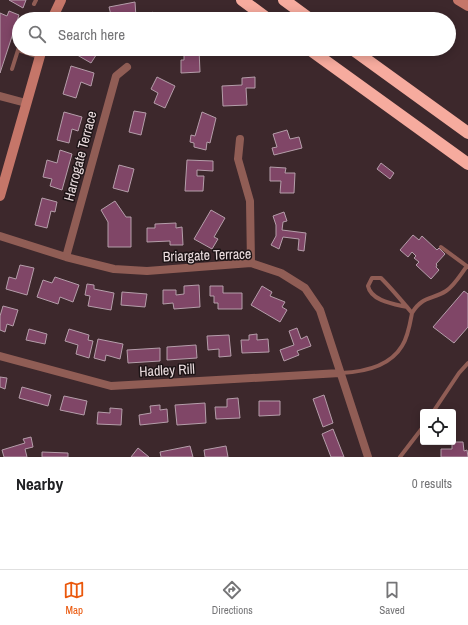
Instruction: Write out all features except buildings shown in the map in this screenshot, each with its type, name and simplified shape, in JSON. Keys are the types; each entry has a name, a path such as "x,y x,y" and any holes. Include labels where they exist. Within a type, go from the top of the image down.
{"highway":[{"path":"242,0 258,12"},
{"path":"284,0 300,12"},
{"path":"319,56 468,164"},
{"path":"362,56 468,133"}],"main road":[{"path":"55,12 61,0"},
{"path":"458,0 468,6"},
{"path":"0,196 39,56"}],"street":[{"name":"Harrogate Terrace","path":"66,257 116,76 127,67"},
{"path":"0,96 26,103"},
{"path":"240,139 238,159 250,201 251,263"},
{"name":"Briargate Terrace","path":"0,236 66,257 114,269 147,270 251,263 281,273 305,288 320,310 368,457"},
{"name":"Hadley Rill","path":"0,356 111,386 340,373"}],"lane":[{"path":"12,69 17,56"},
{"path":"340,373 358,372 389,360 403,345 412,313 417,305 426,298 448,290 467,266 441,247"},
{"path":"407,307 386,302 373,295 368,290 369,282 372,278 381,278 407,307 412,313"},
{"path":"435,409 459,373 468,363"},
{"path":"400,457 420,431"}]}
